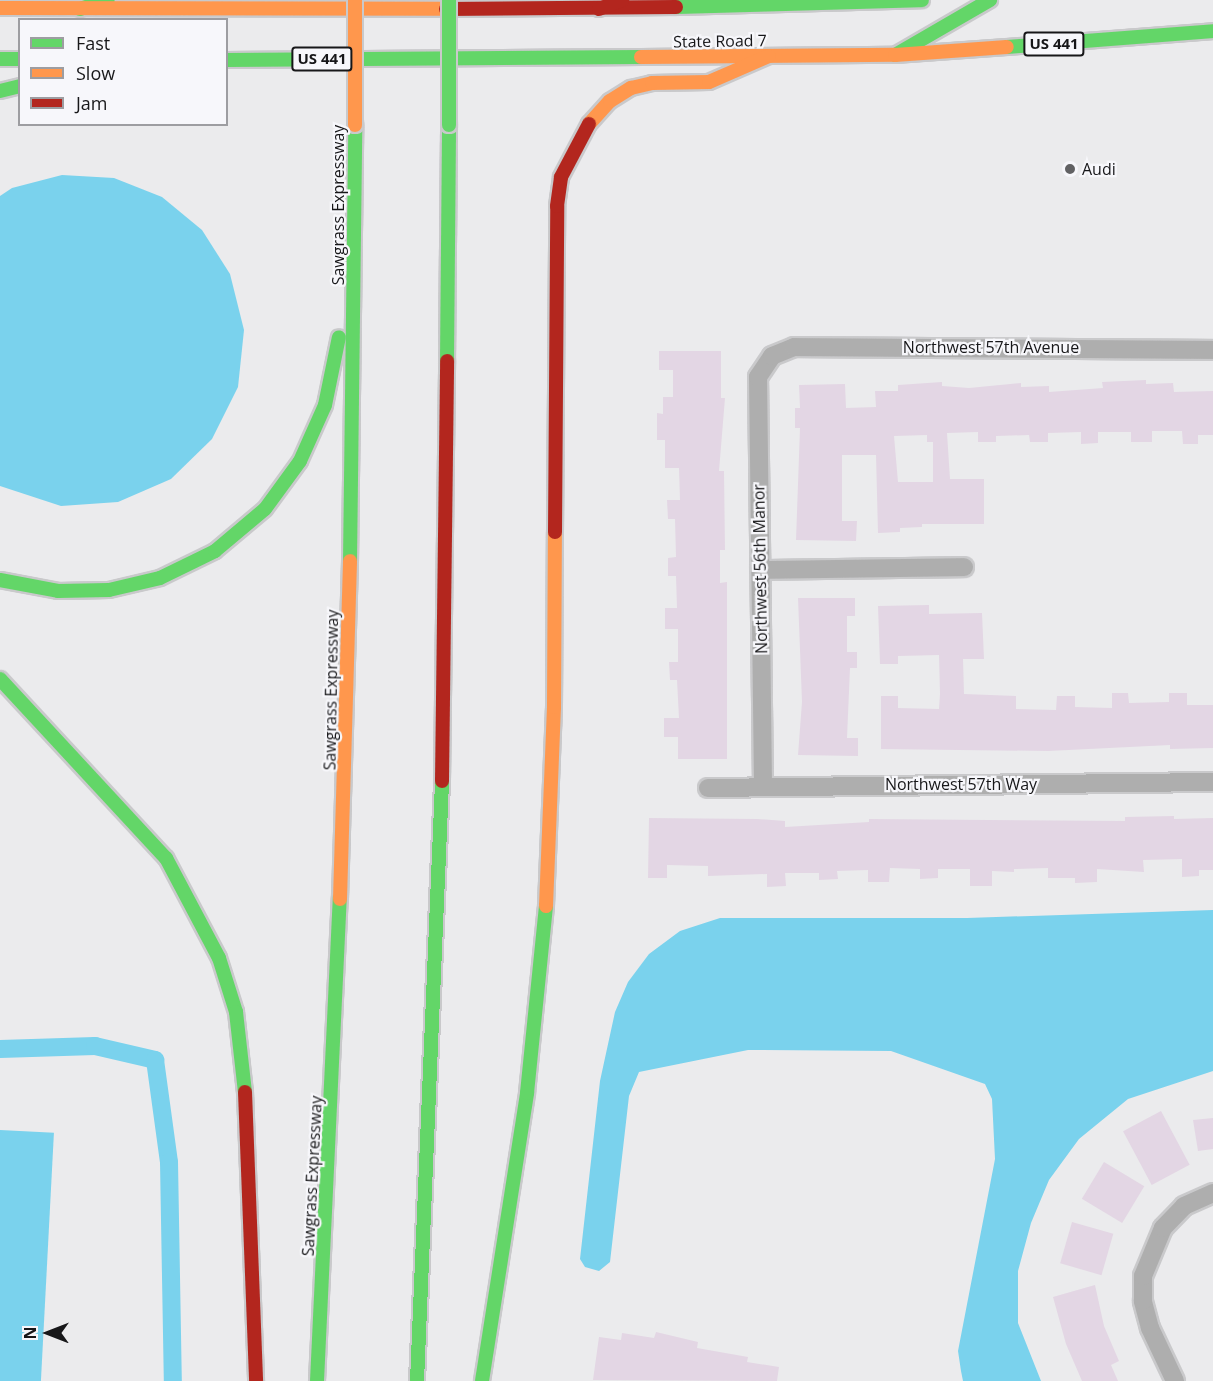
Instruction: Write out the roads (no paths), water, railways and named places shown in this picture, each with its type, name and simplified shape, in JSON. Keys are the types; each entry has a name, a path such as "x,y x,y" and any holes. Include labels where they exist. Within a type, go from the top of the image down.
{"main road":[{"path":"80,9 108,0"},
{"name":"Sawgrass Expressway","path":"317,1381 344,821 355,250 355,0"},
{"path":"417,1381 443,728 449,125 448,0"},
{"path":"599,9 622,0"},
{"name":"State Road 7","path":"0,8 599,9 922,0"},
{"path":"895,55 990,0"},
{"name":"State Road 7","path":"228,60 895,55 1213,31"},
{"path":"482,1381 527,1093 548,887 554,707 558,192 567,160 582,133 615,98 641,84 709,82 769,56"},
{"path":"0,59 18,59"},
{"path":"0,91 18,86"},
{"path":"0,580 58,591 102,590 144,583 196,562 249,524 289,478 318,424 330,386 355,250"},
{"path":"0,679 166,858 195,907 219,958 236,1012 244,1066 256,1381"}],"street":[{"name":"Northwest 57th Avenue","path":"772,356 794,347 1213,350"},
{"name":"Northwest 56th Manor","path":"763,785 758,376 772,356"},
{"path":"760,570 964,567"},
{"name":"Northwest 57th Way","path":"708,788 763,785 1213,782"},
{"path":"1175,1381 1150,1328 1143,1301 1143,1276 1163,1228 1184,1206 1213,1193"}],"water":[{"path":"62,175 114,178 162,197 202,230 230,274 244,330 238,387 212,439 171,479 118,502 61,506 0,486 0,196 12,188"},
{"path":"1213,910 1213,1071 1128,1099 1079,1139 1049,1180 1031,1223 1018,1271 1018,1323 1041,1381 963,1381 961,1371 958,1351 995,1159 992,1099 985,1084 891,1051 748,1050 639,1072 629,1096 610,1262 599,1271 585,1267 580,1259 600,1081 615,1012 628,982 649,954 680,931 720,918 967,918"},
{"path":"0,1130 54,1133 41,1381 0,1381"}],"waterway":[{"path":"0,1049 95,1046 155,1060 169,1162 173,1381"}],"place":[{"name":"Audi","path":"1070,169"}]}
